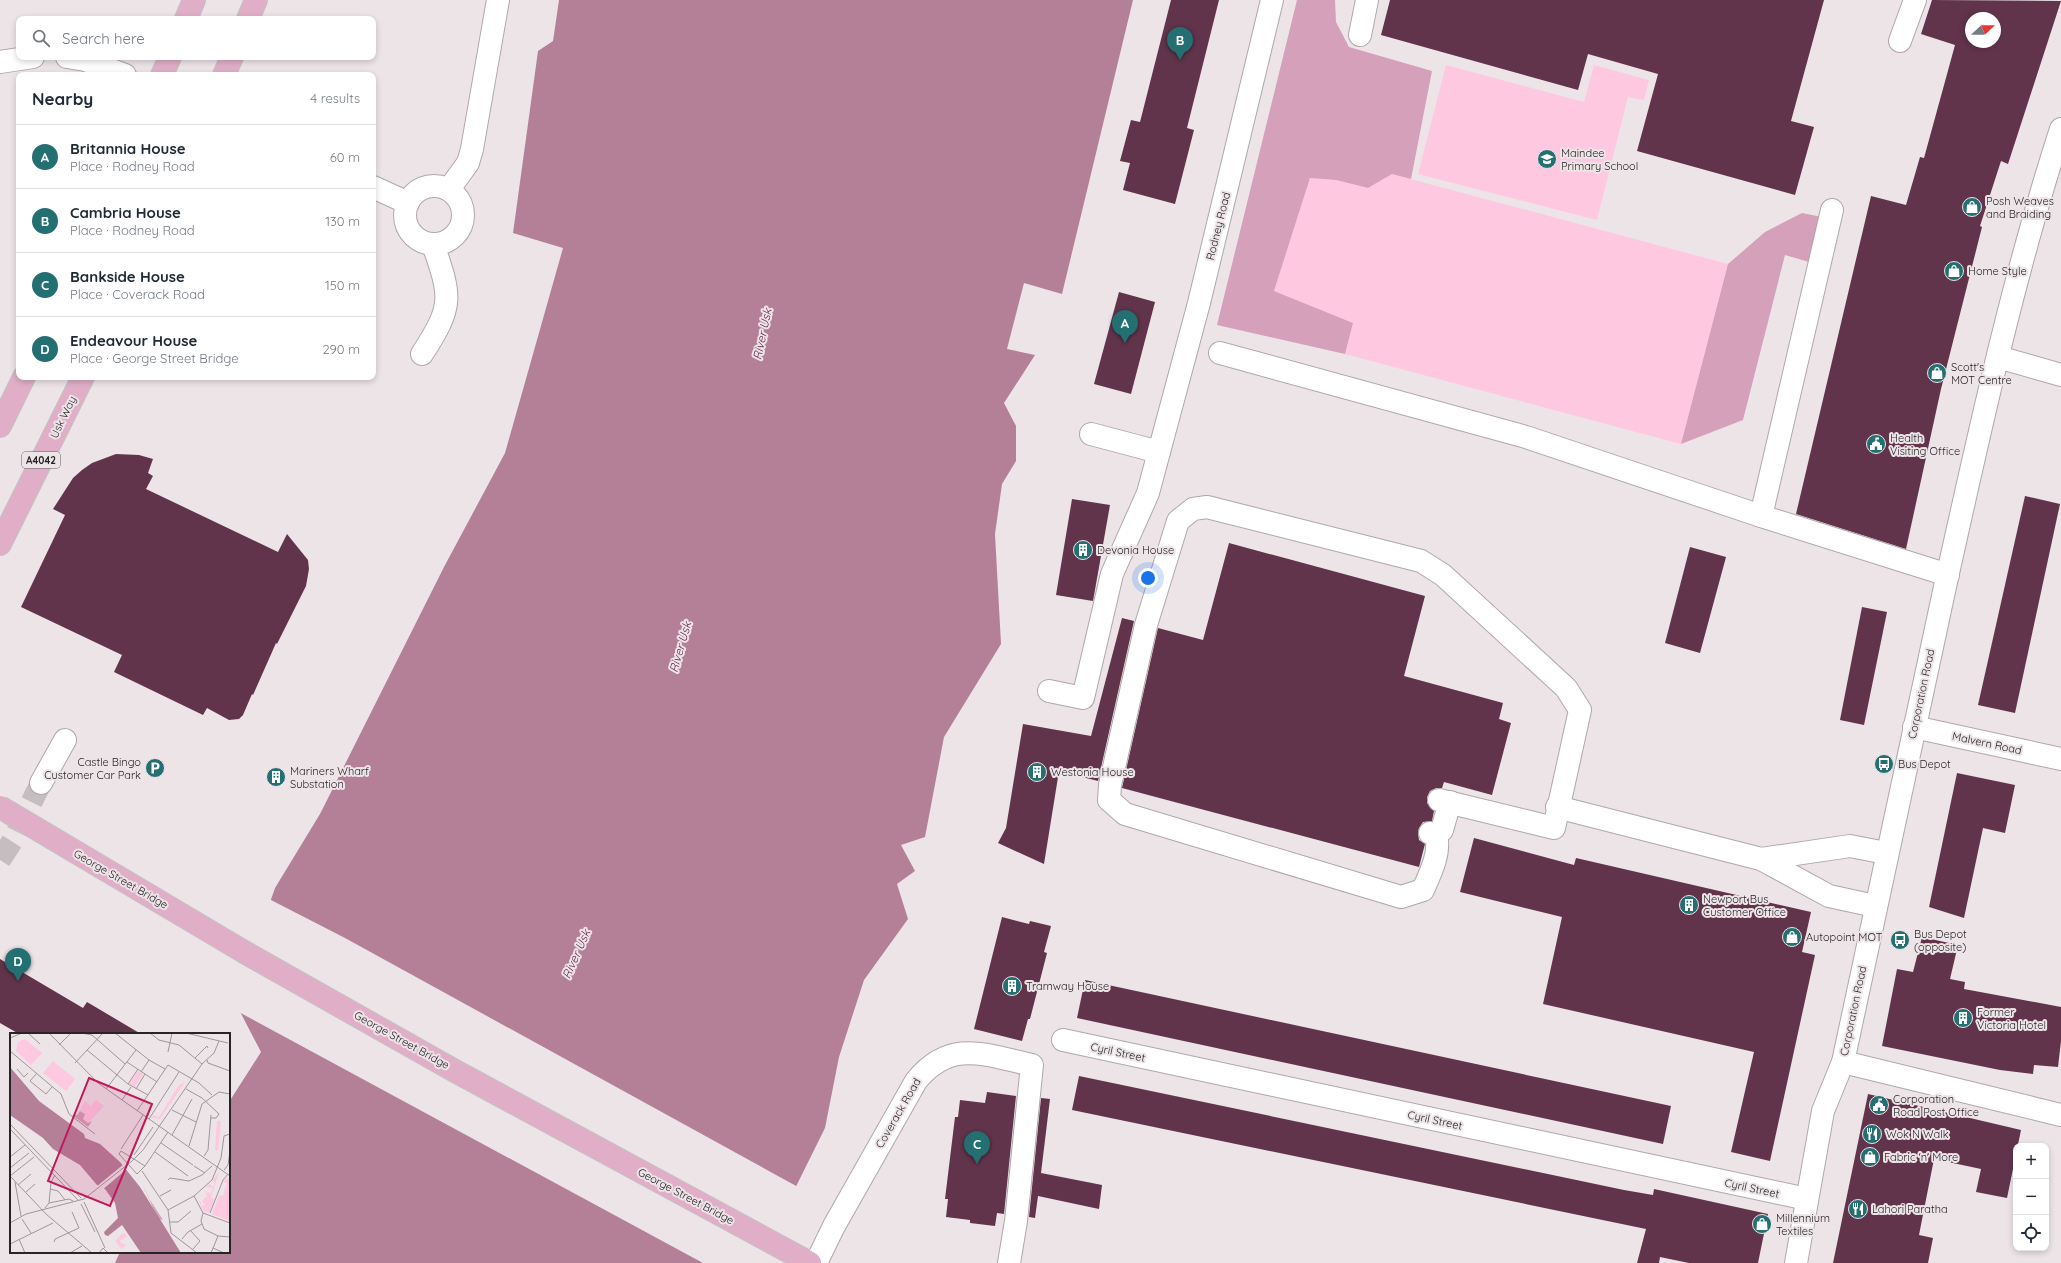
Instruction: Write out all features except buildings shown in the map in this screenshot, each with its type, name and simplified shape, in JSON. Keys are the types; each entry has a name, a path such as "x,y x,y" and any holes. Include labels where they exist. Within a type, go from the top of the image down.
{"main road":[{"path":"187,16 194,0"},
{"path":"249,16 256,0"},
{"path":"163,72 169,60"},
{"path":"225,72 231,60"},
{"path":"0,426 23,380"},
{"name":"Usk Way","path":"0,544 81,380"},
{"name":"George Street Bridge","path":"0,807 246,953 408,1044 810,1263"}],"street":[{"path":"449,189 468,163 472,149 498,0"},
{"name":"Rodney Road","path":"1049,691 1083,698 1112,574 1148,493 1200,303 1272,0"},
{"path":"1360,35 1367,0"},
{"path":"1900,41 1916,0"},
{"path":"0,62 16,60"},
{"path":"85,60 117,72"},
{"name":"Corporation Road","path":"1796,1263 1823,1111 1842,1062 1886,853 1998,357 2043,183 2061,129"},
{"path":"429,186 439,186 449,189 456,195 461,204 464,214 462,224 458,232 450,239 433,244 423,242 409,230 406,221 408,203 420,189 429,186"},
{"path":"376,188 408,203"},
{"path":"1761,516 1832,210"},
{"path":"422,354 443,318 447,305 448,293 433,244"},
{"path":"1220,353 1526,437 1761,516 1948,575"},
{"path":"1998,357 2061,375"},
{"path":"1091,434 1159,452"},
{"path":"1207,507 1421,561 1443,575 1566,688 1580,710 1557,807 1554,828 1444,801 1442,830 1433,834 1439,844 1430,875 1423,890 1401,896 1125,814 1109,800 1110,785 1146,625 1178,521 1193,509 1207,507"},
{"name":"Malvern Road","path":"1914,727 2061,759"},
{"path":"41,783 65,740"},
{"path":"1557,807 1762,859 1829,896 1875,906"},
{"path":"1762,859 1850,846 1886,853"},
{"name":"Cyril Street","path":"1063,1040 1807,1199"},
{"name":"Coverack Road","path":"816,1263 834,1226 916,1081 927,1068 939,1059 952,1054 966,1052 1032,1065 1016,1221 1009,1263"},
{"path":"1842,1062 2061,1115"}],"shaded area":[{"path":"1297,0 1335,0 1336,22 1349,47 1432,71 1411,179 1392,174 1368,188 1336,180 1310,178 1274,291 1353,323 1345,354 1217,325"},
{"path":"1446,65 1584,102 1594,65 1649,80 1644,100 1628,97 1597,220 1418,174"},
{"path":"1392,174 1728,264 1681,444 1345,354 1353,323 1274,291 1310,178 1336,180 1368,188"},
{"path":"1802,213 1822,217 1809,262 1785,255 1743,420 1681,444 1728,264 1765,232"}],"water":[{"name":"River Usk","path":"559,0 1133,0 1062,294 1024,283 1007,349 1035,355 1004,403 1016,426 1016,461 1002,484 995,534 1001,644 944,737 925,837 901,845 915,871 897,884 908,919 864,980 839,1057 825,1128 758,1263 115,1263 120,1253 230,1253 230,1100 261,1052 235,1002 275,888 320,814 444,567 505,453 563,248 513,233 538,51 553,41"}],"pier":[{"path":"269,899 345,938 798,1187 760,1263 703,1263 237,1011 233,1001"}],"tunnel":[{"path":"0,860 13,840 41,783"}],"place":[{"name":"Cambria House","path":"1180,60"},
{"name":"Maindee Primary School","path":"1547,159"},
{"name":"Posh Weaves and Braiding","path":"1972,207"},
{"name":"Home Style","path":"1954,271"},
{"name":"Britannia House","path":"1125,343"},
{"name":"Scott's MOT Centre","path":"1937,373"},
{"name":"Health Visiting Office","path":"1876,444"},
{"name":"Devonia House","path":"1083,550"},
{"name":"Bus Depot","path":"1884,764"},
{"name":"Castle Bingo Customer Car Park","path":"155,768"},
{"name":"Westonia House","path":"1037,772"},
{"name":"Mariners Wharf Substation","path":"276,777"},
{"name":"Newport Bus Customer Office","path":"1689,905"},
{"name":"Autopoint MOT","path":"1792,937"},
{"name":"Bus Depot (opposite)","path":"1900,940"},
{"name":"Endeavour House","path":"18,981"},
{"name":"Tramway House","path":"1012,986"},
{"name":"Former Victoria Hotel","path":"1963,1018"},
{"name":"Corporation Road Post Office","path":"1879,1105"},
{"name":"Wok N Walk","path":"1872,1134"},
{"name":"Fabric 'n' More","path":"1870,1157"},
{"name":"Bankside House","path":"977,1164"},
{"name":"Lahori Paratha","path":"1858,1209"},
{"name":"Millennium Textiles","path":"1762,1224"}]}
